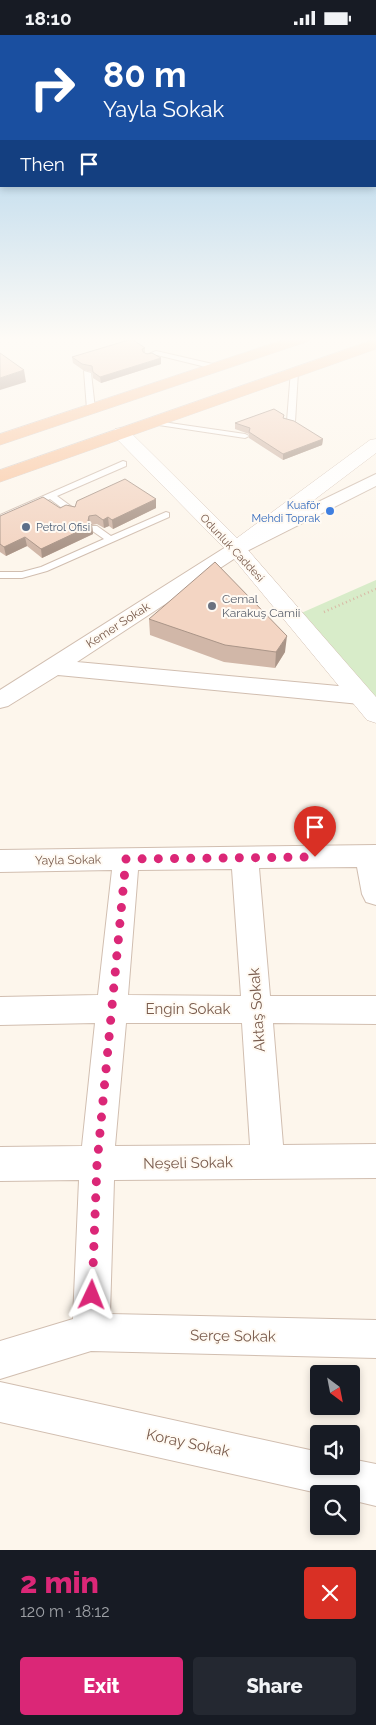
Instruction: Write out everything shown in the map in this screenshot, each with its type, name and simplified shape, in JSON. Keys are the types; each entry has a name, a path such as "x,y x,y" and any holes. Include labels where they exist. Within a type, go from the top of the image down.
{"highway":[{"path":"0,440 91,409"},
{"path":"0,476 191,409"}],"street":[{"name":"Odunluk Caddesi","path":"121,433 236,549 376,714"},
{"path":"236,549 376,444"},
{"name":"Kemer Sokak","path":"0,700 236,549 376,479"},
{"path":"54,667 360,696"},
{"path":"372,856 376,894"},
{"name":"Yayla Sokak","path":"0,861 372,856"},
{"name":"Aktaş Sokak","path":"245,857 268,1162"},
{"path":"91,1332 97,1164 126,859"},
{"name":"Engin Sokak","path":"0,1011 112,1009 376,1010"},
{"name":"Neşeli Sokak","path":"0,1164 376,1161"},
{"name":"Serçe Sokak","path":"0,1360 91,1332 376,1339"},
{"name":"Koray Sokak","path":"0,1401 376,1485"}],"lane":[{"path":"287,423 291,422 292,409"},
{"path":"152,422 245,436"},
{"path":"0,518 123,464"},
{"path":"51,496 73,512"},
{"path":"0,575 22,575 38,571 166,515"},
{"path":"94,528 110,540"}],"path":[{"path":"299,624 376,589"}],"green space":[{"path":"376,580 376,700 299,614"}],"building":[{"path":"274,409 284,415 283,418 294,421 323,439 283,454 249,432 250,428 235,423"},
{"path":"125,479 156,499 112,520 108,517 103,520 96,515 89,516 88,521 92,525 41,549 25,537 4,547 0,544 0,516 43,497 60,508 66,505 75,507 77,501"},
{"name":"Cemal Karakuş Camii","path":"215,562 287,636 276,652 225,645 149,619"}],"place":[{"name":"Kuaför Mehdi Toprak","path":"330,511"},
{"name":"Petrol Ofisi","path":"26,527"},
{"name":"Cemal Karakuş Camii","path":"212,606"}],"route":[{"path":"92,1295 97,1164 126,859 315,857"}]}
